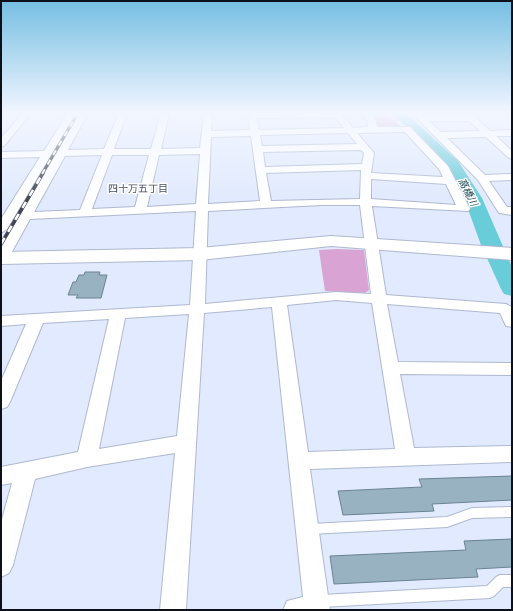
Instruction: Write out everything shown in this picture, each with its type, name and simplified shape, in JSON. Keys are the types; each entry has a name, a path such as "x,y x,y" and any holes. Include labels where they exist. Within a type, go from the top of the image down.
{"street":[{"path":"1,229 5,216 55,142"},
{"path":"1,259 68,142"},
{"path":"85,213 112,142"},
{"path":"140,211 158,142"},
{"path":"173,610 200,254 205,142"},
{"path":"256,142 266,204"},
{"path":"360,142 369,153 366,172 365,202 379,298 406,457"},
{"path":"26,216 266,204 365,202 464,210 444,168 419,142"},
{"path":"446,142 482,178 508,211 512,222"},
{"path":"496,142 512,156"},
{"path":"257,149 364,147"},
{"path":"62,153 204,151"},
{"path":"1,155 47,154"},
{"path":"261,170 366,172 451,181"},
{"path":"482,178 512,177"},
{"path":"1,259 200,254 331,241 512,254"},
{"path":"1,320 196,309 336,296 379,298 506,309 512,322"},
{"path":"279,302 307,529 312,607"},
{"path":"87,459 118,314"},
{"path":"1,402 37,318"},
{"path":"391,368 512,369"},
{"path":"1,476 87,459 186,443"},
{"path":"298,461 512,454"},
{"path":"1,565 26,472"}],"lane":[{"path":"307,529 447,522 472,514 512,512"},
{"path":"312,607 490,592 500,581 512,581"}],"shaded area":[{"path":"319,250 364,250 369,290 365,293 325,291"}],"building":[{"path":"85,272 100,272 99,275 107,275 101,298 76,298 78,295 68,295 73,282 76,282 79,275 84,275"},
{"path":"512,476 512,500 432,504 434,511 343,515 338,491 422,487 419,479"},
{"path":"512,539 512,567 476,569 478,577 334,584 330,556 466,550 464,541"}],"waterway":[{"name":"高橋川","path":"429,142 453,164 473,198 491,245 512,289"}],"railway":[{"path":"42,174 61,142"},
{"path":"1,244 43,173"}],"district":[{"name":"四十万五丁目","path":"138,188"}]}
